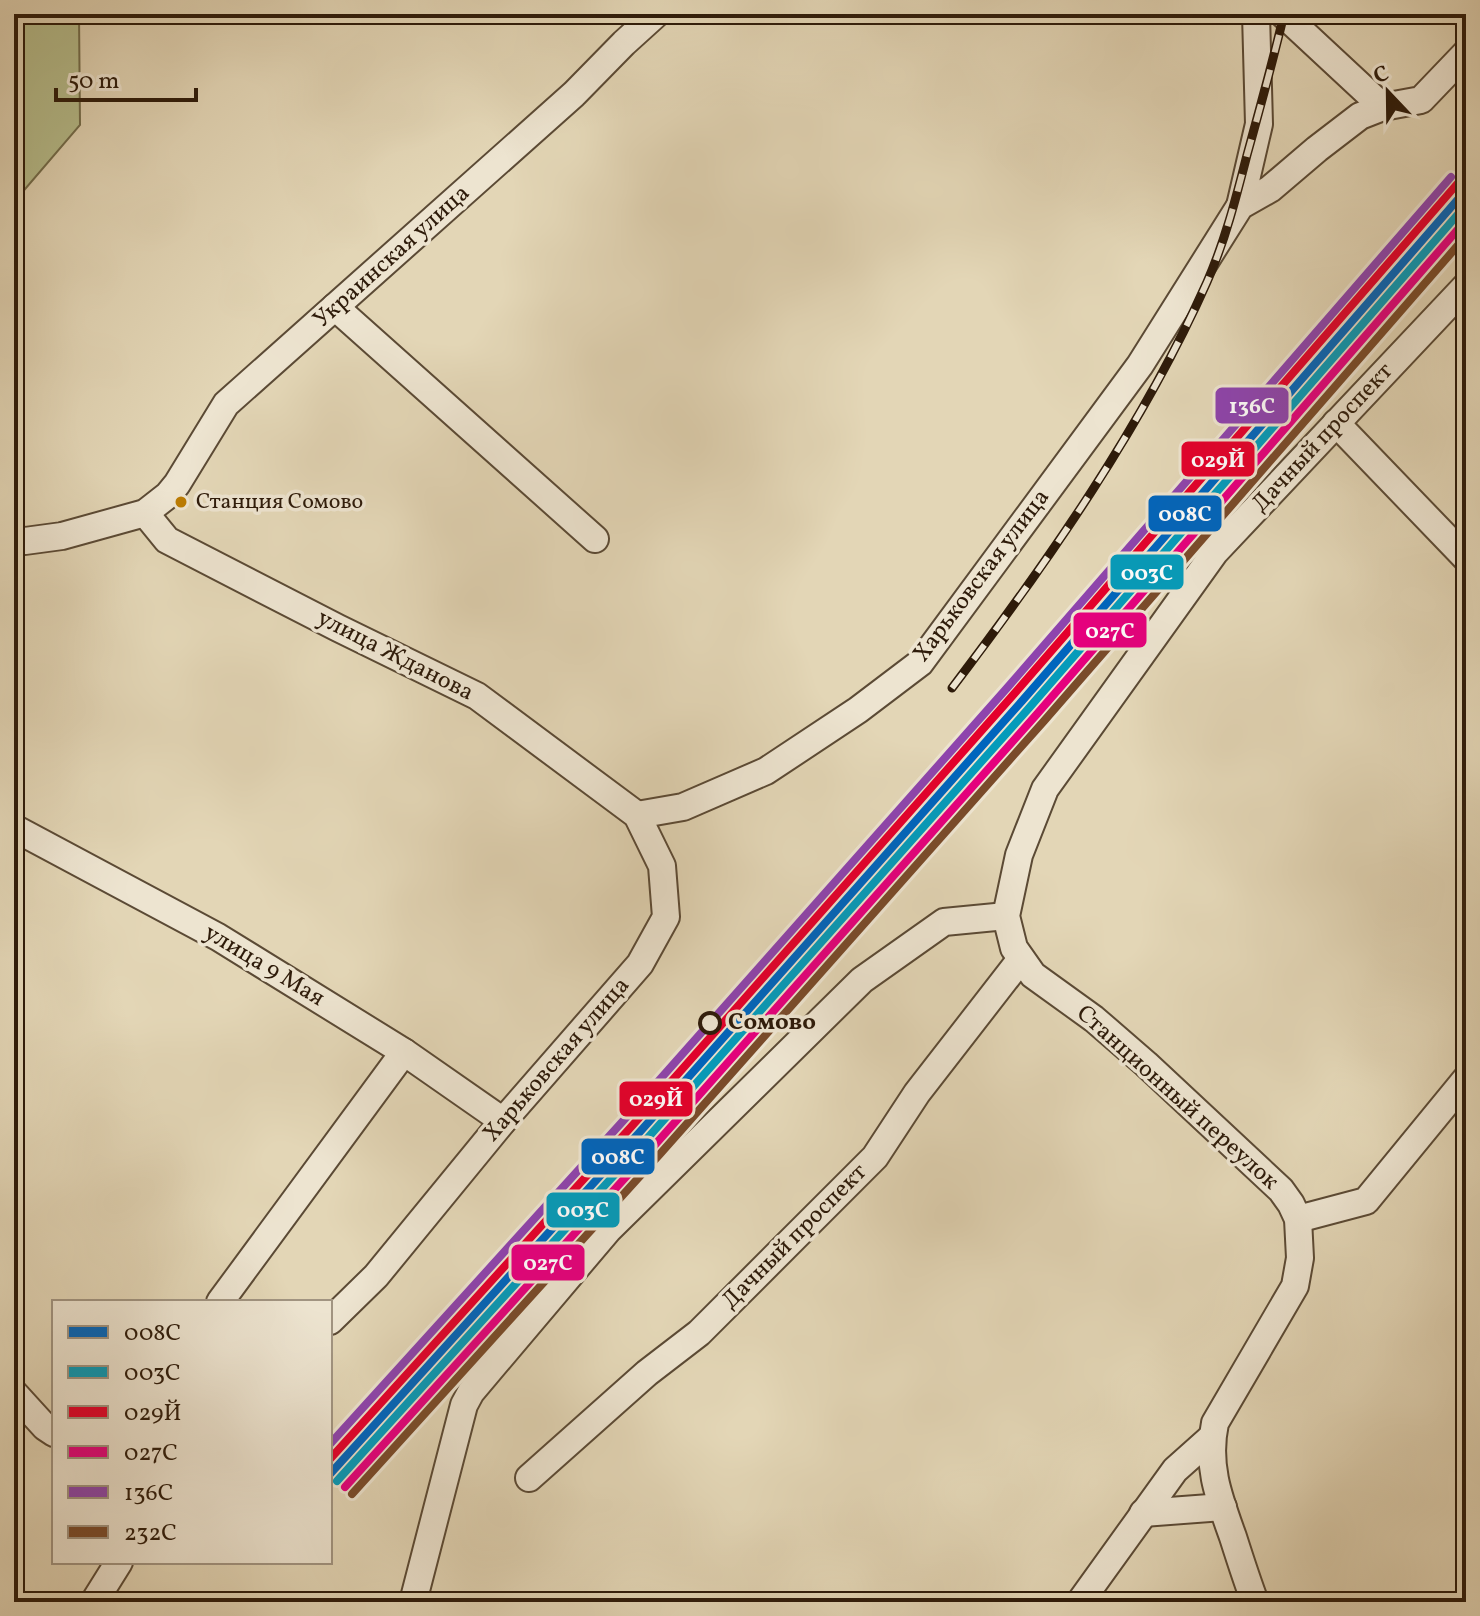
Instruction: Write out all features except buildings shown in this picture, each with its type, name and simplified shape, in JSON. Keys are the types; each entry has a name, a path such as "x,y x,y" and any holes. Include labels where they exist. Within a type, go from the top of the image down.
{"street":[{"name":"Украинская улица","path":"145,513 177,484 226,404 574,94 656,14"},
{"path":"1240,206 1259,124 1256,14"},
{"path":"1283,14 1383,107"},
{"name":"Харьковская улица","path":"332,1319 376,1276 503,1121 640,964 666,917 662,866 637,815 683,807 766,771 858,710 920,663 1140,365 1240,206 1270,189 1360,116 1383,107 1421,100 1466,53"},
{"name":"Дачный проспект","path":"1045,789 1215,552 1466,286"},
{"path":"335,307 595,539"},
{"path":"1336,423 1466,558"},
{"path":"14,540 62,536 145,513"},
{"name":"улица Жданова","path":"145,513 167,540 477,696 637,815"},
{"name":"Станционный переулок","path":"1045,789 1019,855 1006,916 1014,948 1033,975 1094,1019 1237,1148 1281,1190 1298,1219"},
{"name":"улица 9 Мая","path":"14,828 218,937 404,1052 503,1121"},
{"path":"413,1602 464,1405 471,1392 608,1230 862,980 944,922 1006,916"},
{"name":"Дачный проспект","path":"529,1478 647,1373 699,1333 875,1157 917,1093 1021,959"},
{"path":"221,1300 404,1052"},
{"path":"1254,1600 1214,1483 1212,1437 1215,1423 1295,1286 1300,1258 1298,1219 1366,1201 1466,1079"},
{"path":"14,1393 52,1432"},
{"path":"1080,1602 1175,1470 1212,1437"},
{"path":"1143,1513 1223,1507"},
{"path":"94,1602 118,1564"}],"green space":[{"path":"14,14 79,14 80,125 14,202"}],"railway":[{"path":"952,688 1058,543 1123,441 1182,336 1225,235 1284,14"}],"transit line":[{"name":"136С","path":"332,1442 623,1121 1007,688 1451,177"},
{"name":"029Й","path":"332,1457 631,1127 1014,694 1458,183"},
{"name":"008С","path":"332,1472 638,1134 1022,701 1466,190"},
{"name":"003С","path":"337,1481 645,1141 1029,708 1466,205"},
{"name":"027С","path":"345,1487 653,1147 1037,714 1466,220"},
{"name":"232C","path":"352,1494 660,1154 1044,721 1466,236"}],"place":[{"name":"Станция Сомово","path":"181,502"},
{"name":"Сомово","path":"710,1023"}]}
